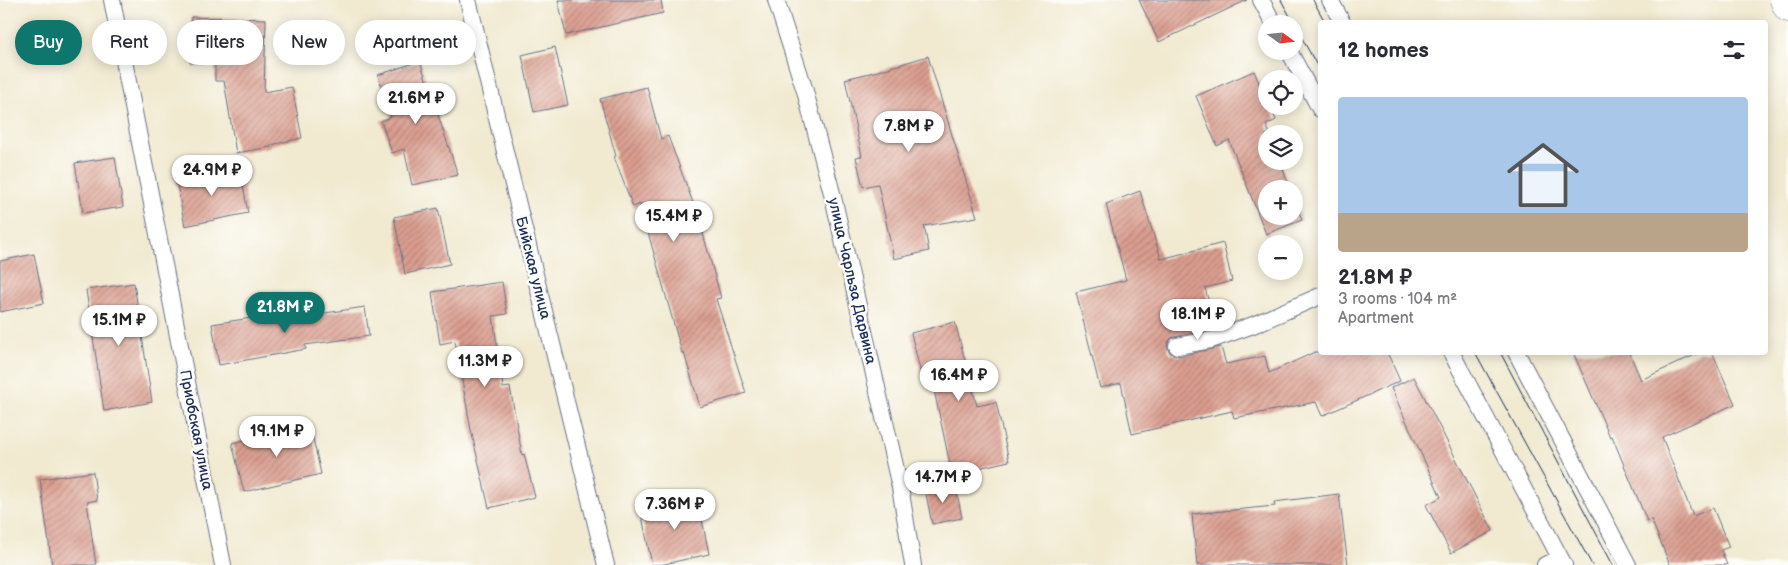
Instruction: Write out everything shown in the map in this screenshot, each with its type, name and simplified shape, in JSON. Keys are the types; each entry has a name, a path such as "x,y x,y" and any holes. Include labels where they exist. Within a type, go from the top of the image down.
{"street":[{"path":"1784,0 1788,8"}],"lane":[{"name":"Приобская улица","path":"112,0 222,565"},
{"name":"Бийская улица","path":"468,0 606,565"},
{"name":"улица Чарльза Дарвина","path":"776,0 805,91 833,198 900,488 913,565"},
{"path":"1261,0 1269,15"},
{"path":"1330,0 1341,20"},
{"path":"1293,60 1318,105"},
{"path":"1177,346 1211,340 1253,325 1318,297"},
{"path":"1453,355 1563,562 1545,565"},
{"path":"1518,355 1628,565"}],"building":[{"path":"558,0 661,0 663,13 566,35"},
{"path":"1139,0 1247,0 1159,42"},
{"path":"191,17 266,19 264,92 292,87 302,138 271,145 271,147 236,153 224,81 215,81 215,65 263,65 263,20 191,20"},
{"path":"555,47 568,105 534,112 522,55"},
{"path":"928,56 977,217 924,226 929,251 894,259 878,184 863,187 856,157 862,156 845,79"},
{"path":"408,65 421,65 458,175 412,185 404,149 392,153 381,121 391,117 378,75"},
{"path":"1254,71 1258,80 1258,115 1274,115 1276,120 1266,125 1258,125 1258,170 1283,170 1287,180 1258,180 1258,214 1229,140 1217,146 1196,96"},
{"path":"647,87 661,139 668,136 698,216 721,298 716,299 746,393 700,407 684,353 682,353 640,204 633,207 614,157 616,156 600,99"},
{"path":"115,157 123,207 83,213 75,163"},
{"path":"240,168 248,213 185,226 176,180"},
{"path":"1140,191 1161,259 1223,243 1232,281 1205,288 1216,328 1171,338 1167,347 1170,353 1179,356 1221,347 1226,364 1265,356 1269,373 1315,352 1318,352 1318,355 1388,355 1400,381 1322,416 1316,402 1234,418 1232,411 1132,434 1121,383 1100,388 1076,292 1126,280 1106,204"},
{"path":"438,208 450,264 405,274 394,217"},
{"path":"1262,225 1289,225 1266,234"},
{"path":"34,254 44,303 0,312 0,261"},
{"path":"502,282 507,314 493,316 503,388 510,387 522,455 524,454 535,497 489,508 471,430 455,341 440,344 432,292"},
{"path":"134,283 152,402 104,411 86,290"},
{"path":"365,307 369,336 305,345 306,349 219,365 212,324 271,315 272,321"},
{"path":"955,322 977,406 996,402 1009,461 952,474 931,376 922,378 911,333"},
{"path":"1574,355 1630,355 1641,380 1695,355 1713,355 1735,404 1662,437 1693,516 1713,508 1729,547 1721,550 1727,565 1670,565 1651,519 1647,521 1612,436 1610,437"},
{"path":"1414,377 1493,531 1451,553 1426,505 1441,497 1391,388"},
{"path":"310,425 321,474 244,492 232,443"},
{"path":"93,472 97,500 87,502 96,565 52,565 40,479"},
{"path":"955,483 962,518 932,524 925,489"},
{"path":"1339,494 1348,565 1197,565 1192,514 1275,506 1274,502"},
{"path":"697,495 709,554 660,565 652,565 640,507"}],"tram line":[{"path":"1281,0 1318,67"},
{"path":"1313,0 1324,20"},
{"path":"1477,355 1592,565"},
{"path":"1502,355 1613,565"}]}
